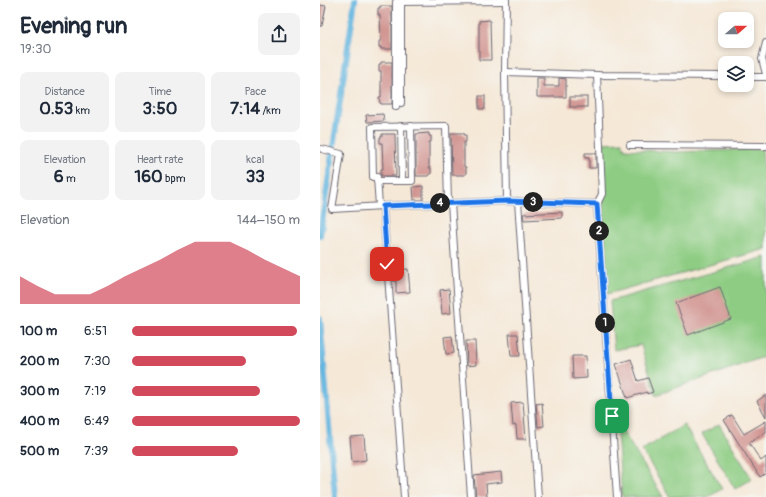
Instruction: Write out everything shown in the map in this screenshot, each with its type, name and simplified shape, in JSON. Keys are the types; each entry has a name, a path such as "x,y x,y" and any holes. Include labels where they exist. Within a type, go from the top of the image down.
{"street":[{"path":"399,105 396,2 506,1 505,72 507,201"},
{"path":"754,76 766,75 762,59 766,44"},
{"path":"505,72 598,75 718,76"},
{"path":"598,75 602,194 597,204 617,497"},
{"path":"404,497 381,206 377,177 372,177 372,126 446,126 449,203 471,497"},
{"path":"401,126 402,181"},
{"path":"377,181 412,181 411,126"},
{"path":"630,145 766,146"},
{"path":"322,149 341,154 332,209 507,201 597,204"},
{"path":"518,201 538,497"}],"green space":[{"path":"622,142 625,149 677,152 762,149 766,204 766,249 607,294 603,203 605,192 603,143"},
{"path":"766,257 766,356 656,395 641,345 614,350 610,301"},
{"path":"616,420 663,497 622,497"},
{"path":"719,424 752,479 735,489 702,434"},
{"path":"684,425 722,489 708,497 670,497 642,450"}],"building":[{"path":"320,5 326,6 322,26 320,26"},
{"path":"380,6 392,6 392,49 381,49 381,47 379,47 379,41 381,41 380,15 378,15 378,8 380,8"},
{"path":"490,20 491,60 479,60 479,21"},
{"path":"381,62 392,62 392,104 380,103 381,71 379,71 379,64 381,64"},
{"path":"537,78 544,78 544,86 559,86 559,78 566,79 566,97 537,97"},
{"path":"479,96 485,96 485,109 479,109"},
{"path":"570,97 587,97 587,107 570,107"},
{"path":"383,114 384,121 367,122 366,115"},
{"path":"429,133 429,136 431,136 431,142 429,142 429,168 431,168 431,174 429,174 429,176 416,176 416,134"},
{"path":"451,133 464,133 464,135 466,135 466,142 464,142 464,167 466,167 465,175 452,175"},
{"path":"382,134 395,134 396,176 381,175 381,169 383,169 382,143 380,143 380,137 382,137"},
{"path":"585,153 596,153 596,168 589,168 589,158 585,158"},
{"path":"423,186 423,200 414,200 413,187"},
{"path":"562,212 562,218 524,220 523,214"},
{"path":"408,269 410,292 396,293 396,281 393,281 392,275 395,274 394,270"},
{"path":"720,287 731,319 688,335 676,303"},
{"path":"449,289 451,313 442,314 440,290"},
{"path":"509,334 518,334 520,356 511,356"},
{"path":"452,336 454,353 446,354 444,337"},
{"path":"466,341 475,341 476,365 467,366"},
{"path":"572,356 586,356 587,378 573,379"},
{"path":"631,359 638,381 648,378 653,392 647,394 647,392 627,398 616,364"},
{"path":"766,395 766,417 757,401"},
{"path":"523,402 526,439 517,439 516,425 513,426 511,403"},
{"path":"542,403 544,426 538,427 536,404"},
{"path":"732,415 744,434 766,421 766,432 749,443 761,461 766,457 766,473 760,477 724,420"},
{"path":"364,436 366,460 352,462 350,437"},
{"path":"501,472 502,482 486,484 487,497 476,497 474,475"}],"waterway":[{"path":"320,235 355,0"},
{"path":"320,318 335,497"}],"route":[{"path":"387,264 383,206 507,201 597,204 612,416"}]}
